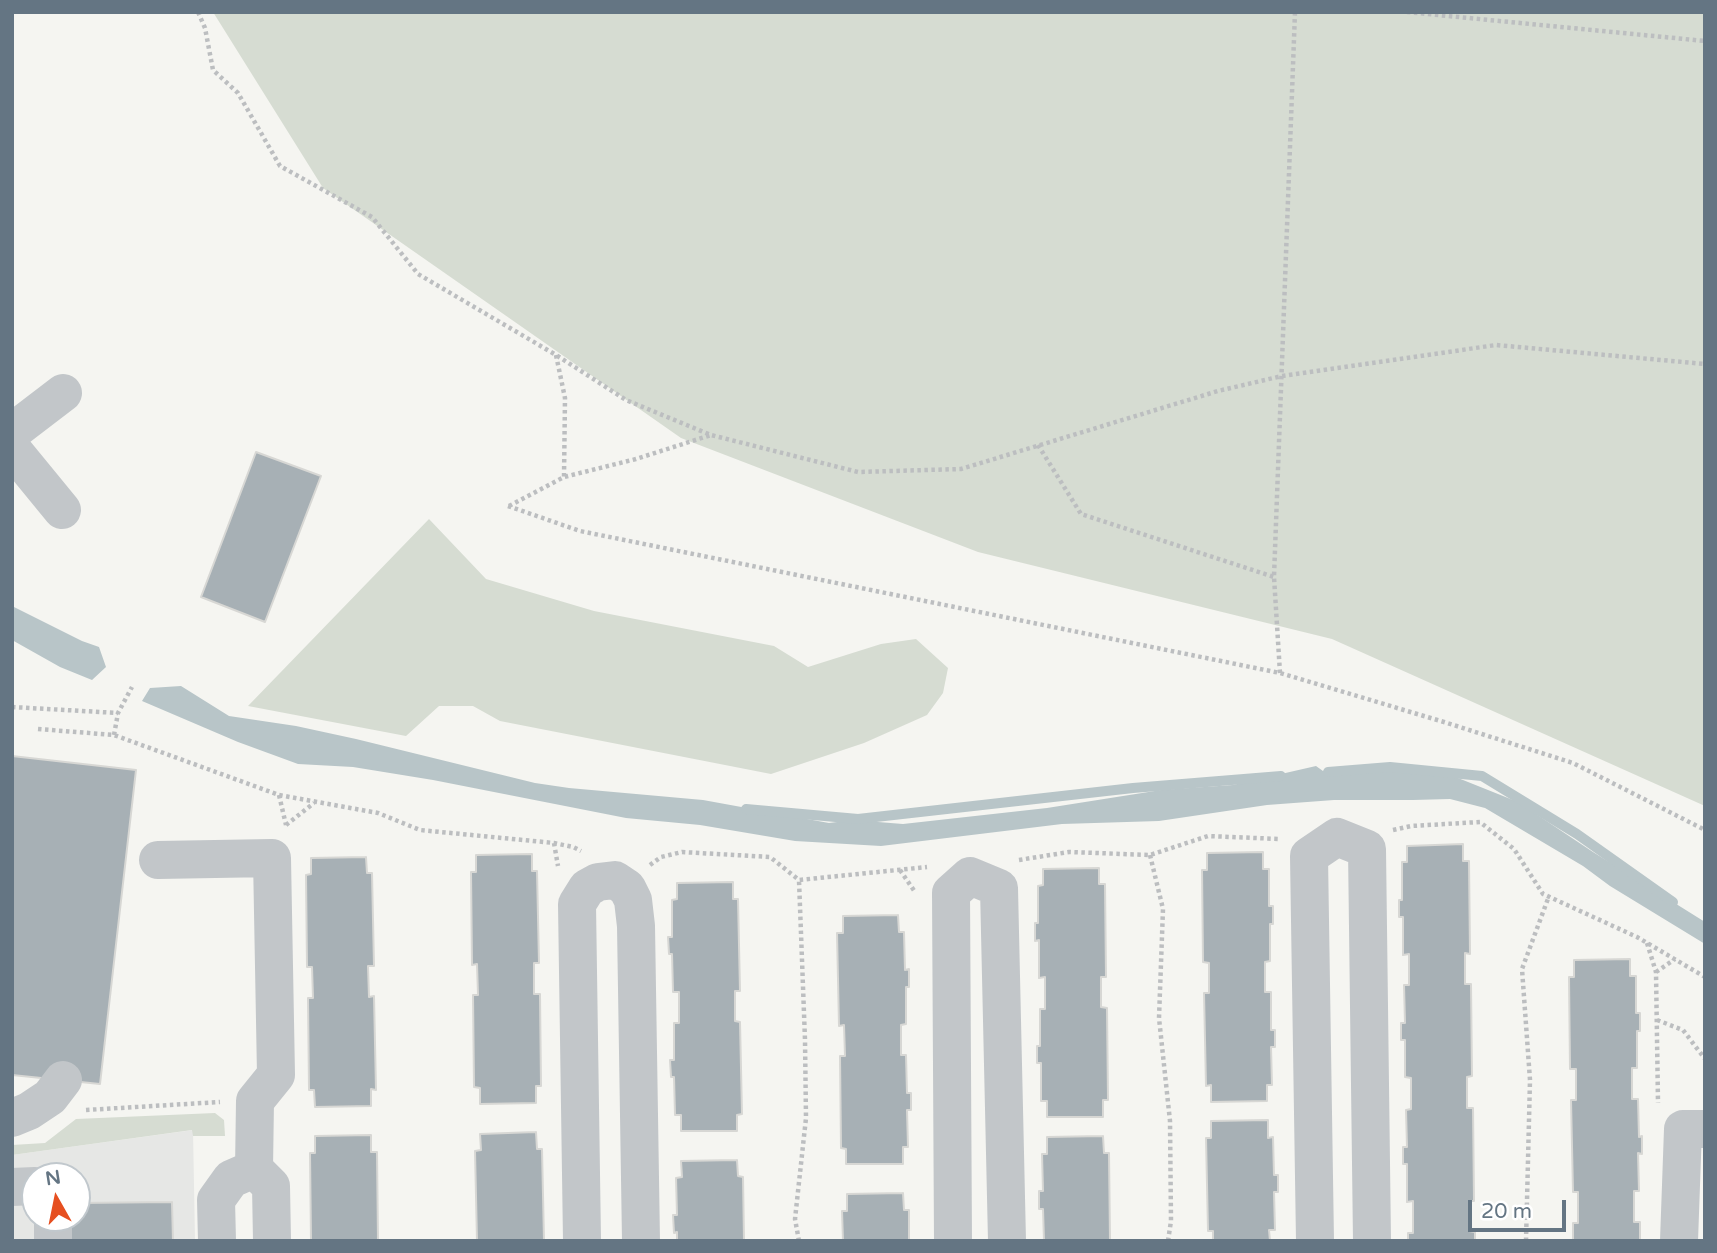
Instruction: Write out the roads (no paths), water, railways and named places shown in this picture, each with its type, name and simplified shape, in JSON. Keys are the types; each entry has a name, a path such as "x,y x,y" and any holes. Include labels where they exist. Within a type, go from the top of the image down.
{"street":[{"path":"12,432 63,393"},
{"path":"12,449 62,510"},
{"path":"1315,1241 1310,856 1336,837 1367,849 1372,1241"},
{"path":"159,860 272,858 276,1075 254,1101 254,1169 271,1186 272,1241"},
{"path":"953,1241 951,893 970,876 999,888 1007,1241"},
{"path":"582,1241 577,904 587,888 598,882 615,880 627,888 633,900 636,926 641,1241"},
{"path":"12,1118 50,1097 72,1096"},
{"path":"1679,1241 1683,1129 1705,1129"},
{"path":"216,1241 216,1200 231,1179 254,1169"}],"waterway":[{"path":"1328,772 1390,767 1482,776 1577,834 1673,902"},
{"path":"746,809 858,819 1133,788 1281,776"}]}
